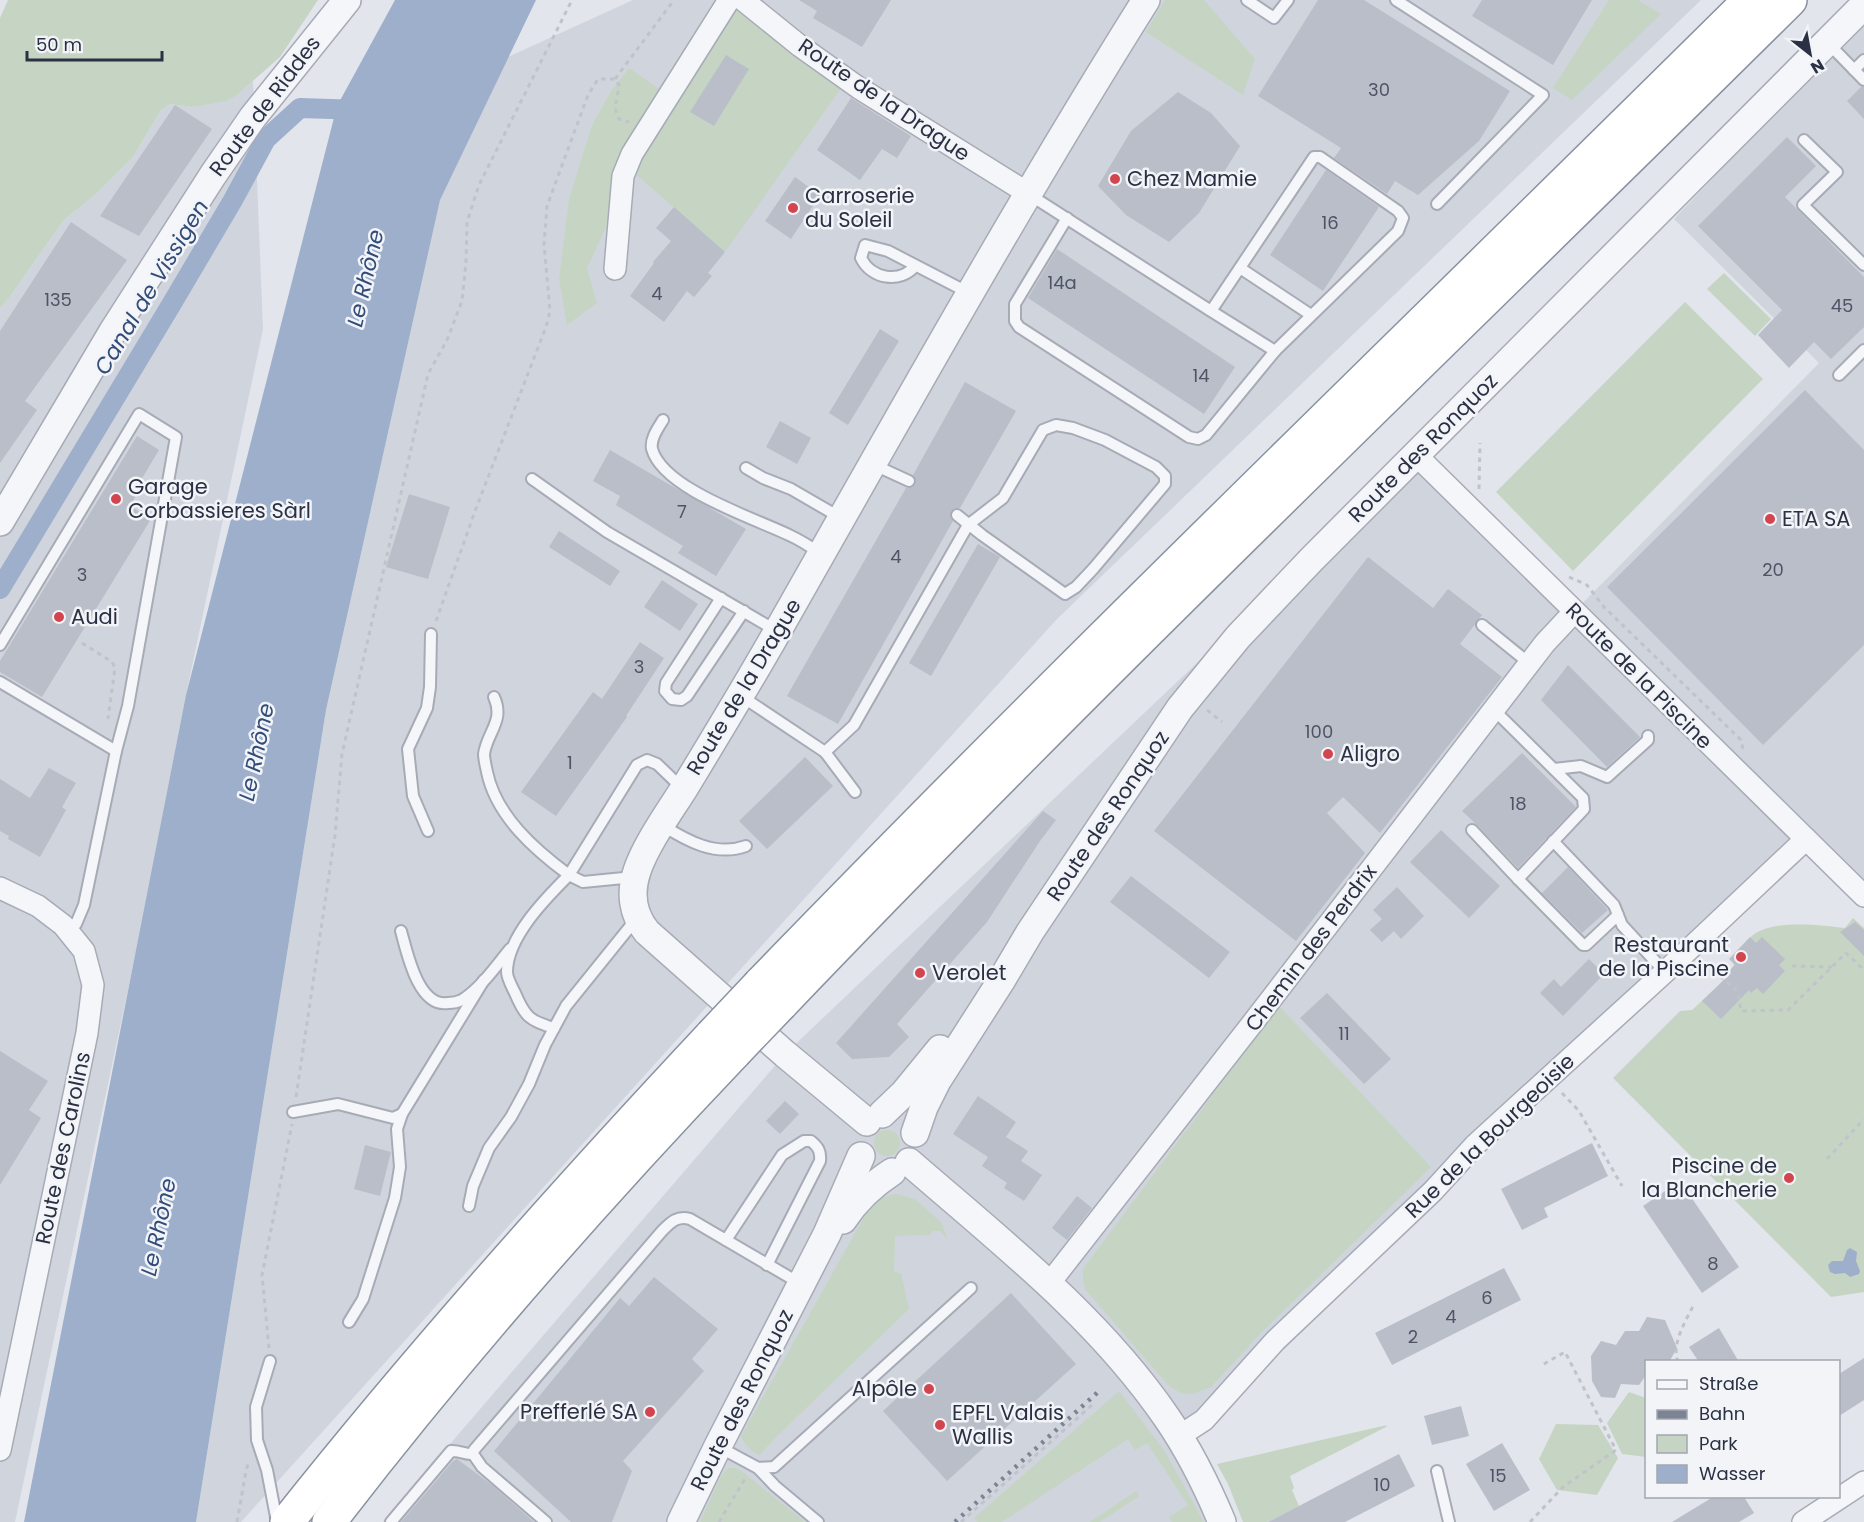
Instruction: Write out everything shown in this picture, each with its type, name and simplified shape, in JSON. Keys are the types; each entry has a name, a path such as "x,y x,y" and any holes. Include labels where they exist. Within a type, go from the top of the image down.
{"highway":[{"path":"284,1521 496,1272 770,994 919,821 1750,0"},
{"path":"770,994 879,901 1050,729 1790,0"},
{"path":"328,1522 436,1385 723,1043"}],"street":[{"name":"Route de Riddes","path":"0,522 113,331 213,175 253,117 347,0"},
{"path":"615,269 623,176 632,154 729,0"},
{"name":"Route de la Drague","path":"743,0 800,46 859,87 1029,194"},
{"name":"Route de la Drague","path":"637,917 633,897 635,877 640,864 741,696 872,464 1029,194 1146,0"},
{"name":"Route des Ronquoz","path":"915,1133 924,1107 937,1082 1030,932 1196,687 1238,637 1311,560 1864,4"},
{"name":"Route de la Piscine","path":"1416,455 1864,896"},
{"name":"Chemin des Perdrix","path":"1048,1285 1245,1034 1529,663 1574,612"},
{"name":"Rue de la Bourgeoisie","path":"1178,1437 1204,1420 1275,1341 1433,1191 1475,1145 1665,972 1806,838"},
{"name":"Route des Carolins","path":"0,888 38,906 63,925 84,951 93,985 87,1033 0,1450"},
{"path":"637,917 658,943 785,1054 875,1118"},
{"name":"Route des Ronquoz","path":"875,1118 923,1072 992,977 1030,932"},
{"path":"892,1114 902,1118 915,1133 916,1148 900,1167 881,1171 871,1167 861,1156 858,1146 859,1135 875,1118 892,1114"},
{"name":"Route des Ronquoz","path":"681,1522 831,1225 861,1156"},
{"path":"900,1167 965,1210 1048,1285 1095,1330 1125,1363 1167,1418 1222,1522"},
{"name":"Route des Ronquoz","path":"802,1281 854,1204 874,1184 900,1167"},
{"path":"1840,1498 1864,1482"},
{"path":"1803,1522 1840,1498"}],"lane":[{"path":"1246,0 1274,18 1288,0"},
{"path":"1396,0 1543,95 1437,204"},
{"path":"1827,42 1864,80"},
{"path":"1854,69 1864,60"},
{"path":"1804,140 1837,172 1803,205 1864,265"},
{"path":"1067,218 1015,304 1015,321 1019,327 1189,437 1198,438 1206,435 1275,351 1398,231 1403,218 1398,211 1320,157 1314,157 1212,311"},
{"path":"1029,194 1275,351"},
{"path":"915,266 910,272 888,278 877,275 865,267 861,258 865,245 888,251 971,294"},
{"path":"1240,268 1311,315"},
{"path":"1839,375 1864,350"},
{"path":"0,645 139,414 176,437 128,706 116,751 84,905 76,924 63,925"},
{"path":"663,420 654,435 651,446 655,457 674,479 727,507 790,535 821,554"},
{"path":"825,752 854,725 968,525 1003,498 1043,430 1056,425 1073,428 1105,440 1156,467 1165,476 1165,484 1093,569 1077,587 1065,594 968,525 957,514"},
{"path":"872,464 909,481"},
{"path":"746,468 791,489 841,519"},
{"path":"532,479 607,532 778,631"},
{"path":"721,598 666,683 665,691 672,699 681,700 687,696 744,611"},
{"path":"1482,625 1529,663"},
{"path":"428,831 412,796 408,749 427,708 430,687 431,634"},
{"path":"0,682 116,751"},
{"path":"741,696 825,752 855,792"},
{"path":"494,697 498,705 497,720 484,755 489,780 497,801 517,829 543,856 583,882 635,877"},
{"path":"1493,710 1583,798 1584,803 1584,809 1518,879"},
{"path":"1554,769 1581,766 1607,777 1648,740 1647,736"},
{"path":"349,1322 363,1299 395,1198 400,1167 397,1129 402,1114 484,980 512,946 535,912 569,875 637,765 646,760 657,764 683,789"},
{"path":"662,825 684,839 703,846 720,850 746,846"},
{"path":"1472,830 1583,945 1586,945 1618,915"},
{"path":"1553,841 1614,905 1622,925 1665,972"},
{"path":"469,1206 473,1186 489,1148 511,1117 529,1084 545,1045 566,1006 637,917"},
{"path":"400,931 411,966 419,984 429,998 443,1004 460,1001 484,980"},
{"path":"512,946 507,972 522,1010 533,1022 554,1028"},
{"path":"293,1112 338,1104 393,1118 402,1114"},
{"path":"726,1240 782,1155 804,1141 811,1141 821,1153 820,1161 767,1265"},
{"path":"473,1455 474,1450 673,1220 683,1217 690,1219 767,1265 802,1281"},
{"path":"756,1467 774,1467 971,1288"},
{"path":"270,1360 256,1407 257,1440 284,1521"},
{"path":"718,1446 756,1467 818,1522"},
{"path":"391,1522 451,1451 458,1450 473,1455 482,1467 546,1522"},
{"path":"1437,1471 1449,1522"}],"path":[{"path":"270,1360 262,1275 293,1112 335,835 342,754 428,374 447,340 462,301 467,222 479,185 572,0"},
{"path":"615,79 674,0"},
{"path":"431,634 546,327 550,310 544,244 547,206 588,95 598,79 615,79 620,86 614,109 619,119 631,122 653,114 662,106"},
{"path":"1479,489 1480,442"},
{"path":"1561,574 1587,585 1604,607 1741,740 1744,752"},
{"path":"82,643 112,662 115,668 105,744"},
{"path":"1206,710 1222,722"},
{"path":"1713,970 1738,992 1741,1011 1788,1010 1846,953 1864,970"},
{"path":"1792,966 1832,967"},
{"path":"1559,1089 1579,1111 1622,1186"},
{"path":"1827,1159 1864,1119"},
{"path":"1676,1360 1677,1345 1694,1304"},
{"path":"1530,1522 1563,1487 1616,1450 1566,1352 1542,1365"},
{"path":"961,1522 1094,1404"},
{"path":"237,1522 246,1471 257,1440"},
{"path":"719,1522 756,1467"}],"shaded area":[{"path":"633,0 1701,0 1056,620 241,1522 196,1522 326,710 440,199 508,57"},
{"path":"1864,19 1864,896 1806,839 1179,1437 1222,1522 383,1522 785,1054 1416,455 1575,611 1819,363 1674,219"},
{"path":"253,81 263,329 186,695 139,938 15,1522 0,1522 0,308 64,220 95,195 133,157 161,110 170,104 192,107 237,95"}],"green space":[{"path":"8,0 318,0 280,57 237,95 226,101 192,107 170,104 161,110 133,157 95,195 64,220 0,308 0,18"},
{"path":"1165,0 1204,0 1255,59 1243,95 1146,32"},
{"path":"1609,0 1638,0 1661,14 1572,100 1553,88"},
{"path":"732,3 842,87 725,252 632,171 587,268 597,303 567,325 559,279 569,199 592,125 611,91 629,68 665,93"},
{"path":"1724,273 1771,319 1755,336 1707,289"},
{"path":"1685,302 1763,379 1573,571 1496,492"},
{"name":"Piscine de la Blancherie","path":"1853,918 1864,928 1864,1292 1831,1297 1613,1078 1680,1011 1692,1010 1719,985 1724,989 1736,978 1729,971 1749,939 1757,932 1794,924 1845,928"},
{"path":"1279,1006 1431,1167 1261,1333 1211,1387 1193,1394 1180,1393 1167,1384 1085,1289 1083,1269"},
{"path":"887,1130 896,1134 900,1143 896,1152 887,1156 878,1152 874,1143 878,1134"},
{"path":"896,1194 915,1199 942,1223 947,1239 940,1231 933,1231 929,1235 895,1236 894,1272 901,1273 909,1309 760,1455 756,1453 748,1448 741,1436 867,1212 880,1200"},
{"path":"1119,1391 1164,1450 1204,1522 1172,1522 1169,1517 1188,1505 1147,1443 1135,1450 1128,1439 1002,1522 977,1522 974,1518"},
{"path":"1629,1392 1645,1398 1645,1457 1622,1454 1607,1423"},
{"path":"1556,1424 1598,1425 1618,1458 1597,1495 1557,1490 1539,1459"},
{"path":"1387,1425 1290,1476 1294,1488 1292,1490 1299,1506 1268,1522 1243,1522 1228,1484 1217,1464"},
{"path":"728,1468 736,1468 743,1472 805,1522 700,1522 721,1476"},
{"path":"1136,1491 1139,1496 1100,1522 1090,1522"}],"water":[{"name":"Le Rhône","path":"395,0 536,0 440,200 326,710 196,1522 24,1522 186,695 337,106"},
{"path":"1850,1248 1857,1252 1856,1261 1859,1274 1850,1277 1845,1273 1830,1272 1828,1265 1832,1261 1843,1261"}],"building":[{"path":"799,0 891,0 862,47 813,18 817,11"},
{"path":"1318,0 1364,0 1510,91 1479,141 1418,195 1395,181 1387,194 1334,158 1341,148 1258,96"},
{"path":"1482,0 1592,0 1553,65 1472,16"},
{"path":"726,55 749,69 714,126 690,112"},
{"path":"1861,87 1864,87 1864,119 1847,101"},
{"path":"1178,92 1211,113 1240,146 1199,213 1169,242 1126,215 1098,186 1131,131"},
{"path":"851,98 911,136 897,158 882,149 860,180 817,150"},
{"path":"175,105 212,129 139,236 100,216"},
{"path":"1787,137 1816,166 1785,197 1864,277 1864,327 1831,359 1814,342 1789,368 1758,335 1782,310 1698,226"},
{"path":"1326,170 1379,207 1323,291 1270,255"},
{"name":"Carroserie du Soleil","path":"795,177 820,195 791,239 765,221"},
{"path":"674,207 725,252 708,273 712,276 694,297 687,291 664,322 630,296 653,262 671,241 656,228"},
{"path":"71,222 127,260 25,401 37,410 0,463 0,331"},
{"path":"1057,249 1235,367 1204,414 1028,298"},
{"path":"880,329 899,341 848,425 829,413"},
{"path":"965,382 1016,411 960,508 951,511 950,517 953,521 838,724 787,696 906,488 915,485 916,480 913,475"},
{"name":"ETA SA","path":"1805,390 1864,450 1864,645 1763,745 1607,587"},
{"path":"780,421 811,438 797,464 766,447"},
{"path":"137,436 159,450 135,490 138,492 130,506 151,519 42,697 0,672 0,661"},
{"path":"610,450 746,529 716,576 678,553 683,546 616,505 620,496 593,481"},
{"path":"409,494 450,507 428,579 386,567"},
{"path":"559,531 620,571 610,586 549,547"},
{"path":"978,544 1000,557 931,676 909,663"},
{"name":"Aligro","path":"1368,557 1433,608 1448,589 1482,615 1460,644 1502,677 1380,833 1343,797 1327,813 1365,853 1296,941 1154,831"},
{"path":"662,580 698,604 680,631 644,607"},
{"path":"640,642 664,658 627,717 556,816 521,792 593,692 602,699"},
{"path":"1568,665 1640,737 1607,767 1541,700"},
{"path":"1522,753 1576,807 1518,868 1462,811"},
{"path":"805,757 833,786 767,849 739,821"},
{"path":"49,768 76,783 62,807 66,810 40,857 8,839 9,836 0,831 0,779 30,798"},
{"name":"Verolet","path":"1043,811 1056,820 987,922 897,1024 909,1037 889,1057 852,1059 836,1043"},
{"path":"1441,830 1500,886 1469,918 1410,862"},
{"path":"1568,867 1608,910 1582,933 1542,893"},
{"path":"1131,876 1230,952 1209,978 1110,902"},
{"path":"1397,887 1424,916 1401,939 1394,931 1382,942 1370,930 1382,919 1373,910"},
{"path":"1855,922 1864,930 1864,956 1840,932"},
{"path":"1750,937 1756,943 1762,937 1785,959 1779,965 1785,971 1763,994 1757,988 1751,993 1749,990 1721,1019 1702,1001 1731,973 1729,971 1735,965 1729,959"},
{"path":"1589,959 1604,974 1563,1016 1540,993 1554,979 1561,987"},
{"path":"1327,993 1391,1059 1364,1084 1300,1018"},
{"path":"0,1051 48,1081 29,1110 41,1118 0,1185"},
{"path":"978,1096 1016,1122 1006,1137 1028,1151 1021,1161 1042,1175 1024,1201 1004,1188 1007,1183 982,1166 988,1157 953,1134"},
{"path":"785,1101 799,1114 780,1134 766,1121"},
{"path":"1592,1143 1608,1176 1544,1208 1548,1217 1522,1230 1501,1189"},
{"path":"365,1145 391,1152 380,1196 354,1189"},
{"path":"1680,1181 1739,1267 1702,1293 1643,1206"},
{"path":"1077,1196 1092,1208 1067,1240 1052,1228"},
{"path":"1504,1268 1521,1300 1392,1365 1375,1333"},
{"path":"654,1277 718,1329 692,1359 704,1371 623,1461 632,1471 612,1522 571,1522 494,1451 620,1298 629,1306"},
{"name":"Alpôle","path":"1011,1293 1076,1364 947,1481 883,1411"},
{"path":"1647,1317 1665,1320 1677,1348 1670,1360 1645,1360 1645,1377 1639,1385 1621,1384 1615,1398 1601,1397 1592,1381 1591,1356 1601,1341 1616,1345 1625,1331 1639,1331"},
{"path":"1719,1328 1738,1360 1698,1360 1689,1347"},
{"path":"1864,1358 1864,1400 1840,1415 1840,1373"},
{"path":"1461,1406 1469,1436 1432,1445 1424,1416"},
{"path":"1502,1443 1530,1490 1494,1511 1466,1464"},
{"path":"1399,1454 1415,1486 1345,1522 1268,1522"},
{"path":"457,1459 492,1485 534,1522 401,1522"},
{"path":"1711,1498 1745,1498 1754,1513 1739,1522 1672,1522"}],"waterway":[{"name":"Canal de Vissigen","path":"0,589 171,305 266,139 300,108 362,110"}],"railway":[{"path":"955,1522 1098,1392"}],"place":[{"name":"Chez Mamie","path":"1115,179"},
{"name":"Carroserie du Soleil","path":"793,208"},
{"name":"Garage Corbassieres Sàrl","path":"116,499"},
{"name":"ETA SA","path":"1770,519"},
{"name":"Audi","path":"59,617"},
{"name":"Aligro","path":"1328,754"},
{"name":"Restaurant de la Piscine","path":"1741,957"},
{"name":"Verolet","path":"920,973"},
{"name":"Piscine de la Blancherie","path":"1789,1178"},
{"name":"Alpôle","path":"929,1389"},
{"name":"Prefferlé SA","path":"650,1412"},
{"name":"EPFL Valais Wallis","path":"940,1425"}]}
